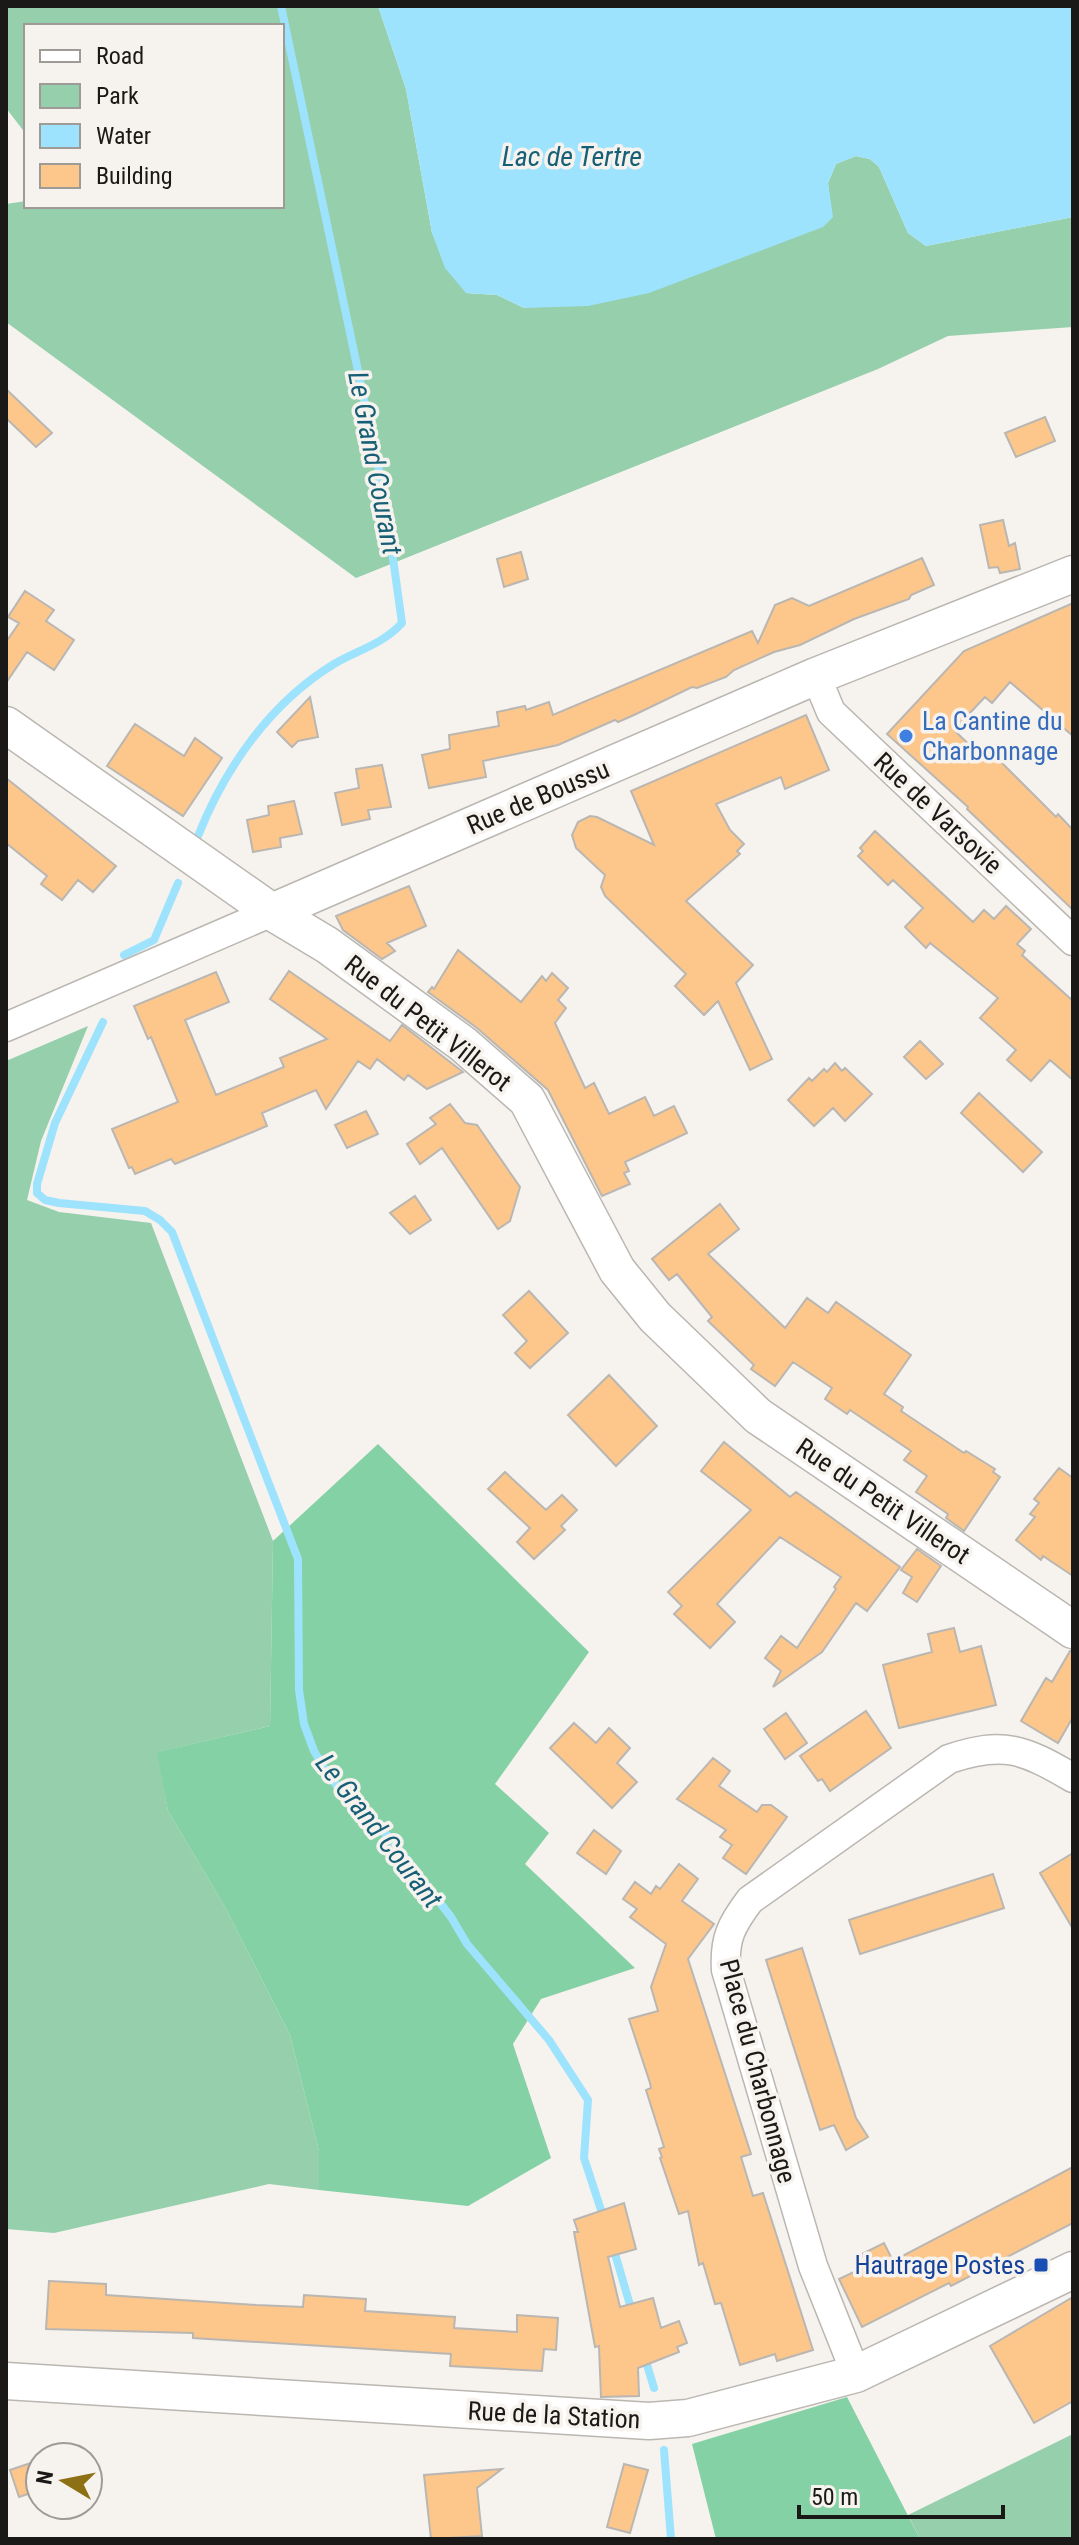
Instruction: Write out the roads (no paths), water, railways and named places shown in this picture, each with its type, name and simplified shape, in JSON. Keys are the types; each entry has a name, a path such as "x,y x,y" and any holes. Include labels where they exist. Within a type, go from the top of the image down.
{"street":[{"name":"Rue de Boussu","path":"6,1027 816,676 1073,574"},
{"name":"Rue de Varsovie","path":"816,676 831,712 1073,941"},
{"name":"Rue du Petit Villerot","path":"6,725 272,912 327,945 463,1044 527,1100 617,1270 655,1317 758,1416 1073,1630"},
{"name":"Place du Charbonnage","path":"856,2374 813,2266 726,1970 724,1946 735,1920 750,1900 949,1759 974,1750 1007,1749 1032,1754 1073,1778"},
{"name":"Rue de la Station","path":"6,2381 649,2421 688,2418 856,2374 1073,2270"}],"water":[{"name":"Lac de Tertre","path":"378,6 1073,6 1073,217 926,246 908,233 879,167 870,159 856,156 836,164 828,183 833,217 823,227 649,293 588,306 524,308 497,295 466,293 445,268 432,233 406,89"}],"waterway":[{"name":"Le Grand Courant","path":"198,836 236,762 270,718 311,680 334,664 378,642 402,623 384,494 281,6"},
{"path":"124,955 154,940 178,883"},
{"name":"Le Grand Courant","path":"103,1022 55,1123 37,1193 45,1200 59,1203 145,1211 172,1232 298,1559 299,1690 304,1724 314,1751 350,1802 390,1838 451,1917 467,1944 549,2040 588,2100 584,2158 604,2219"},
{"name":"Le Grand Courant","path":"613,2247 633,2315"},
{"name":"Le Grand Courant","path":"644,2355 654,2388"},
{"name":"Le Grand Courant","path":"664,2450 671,2539"}],"place":[{"name":"La Cantine du Charbonnage","path":"906,736"},
{"name":"Hautrage Postes","path":"1041,2265"}]}
